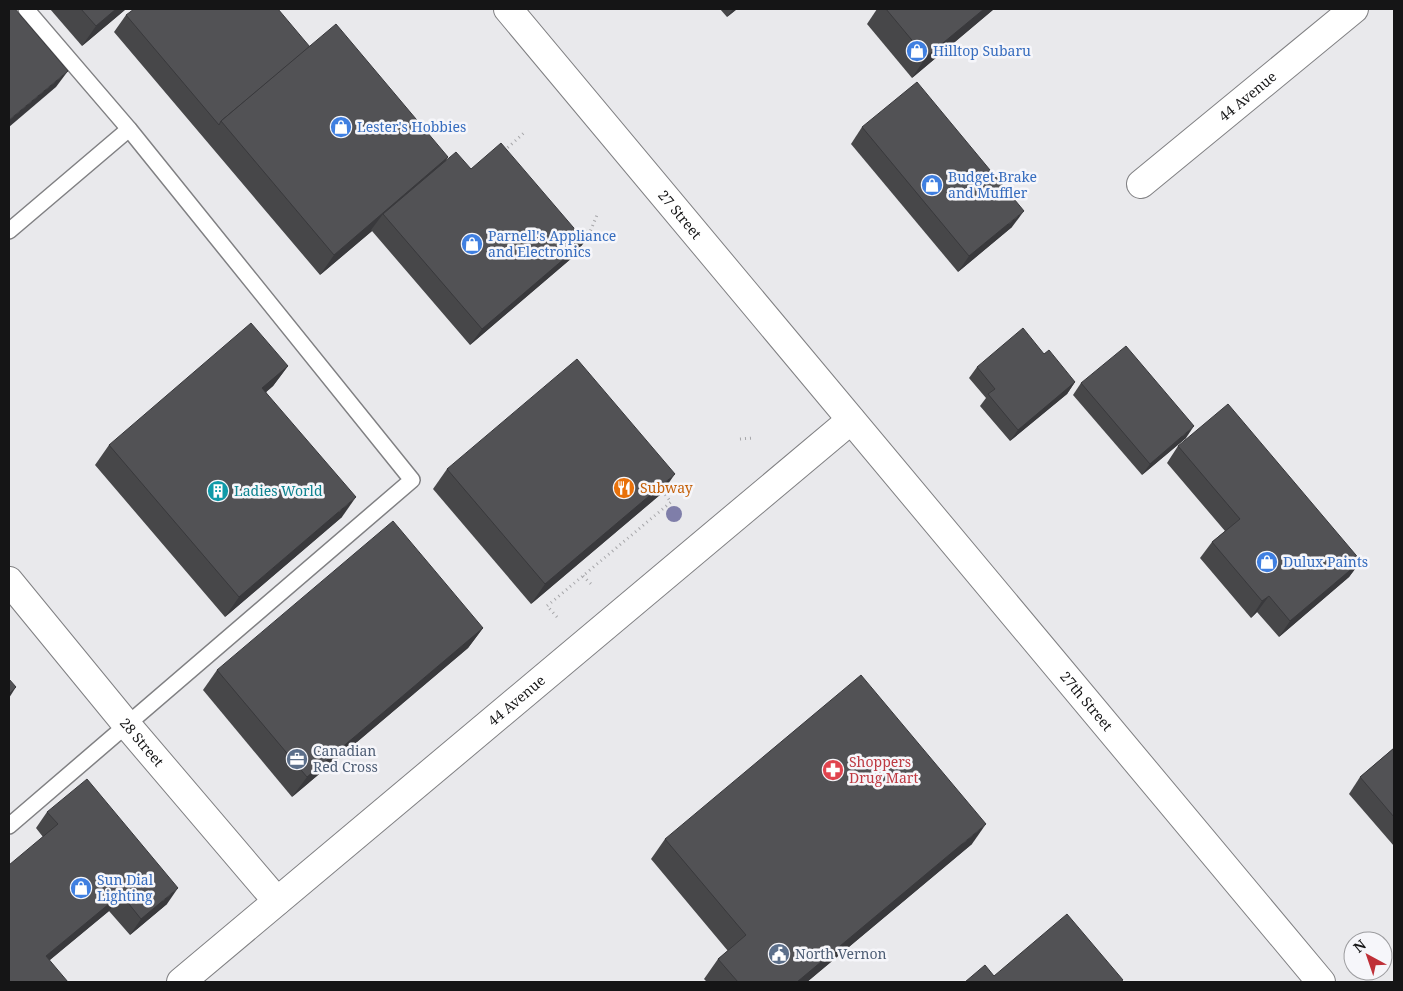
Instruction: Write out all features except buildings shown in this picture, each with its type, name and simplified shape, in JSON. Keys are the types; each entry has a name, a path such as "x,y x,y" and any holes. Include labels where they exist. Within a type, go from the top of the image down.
{"street":[{"name":"27 Street","path":"508,9 851,420"},
{"name":"44 Avenue","path":"1141,184 1354,9"},
{"name":"44 Avenue","path":"181,982 851,420"},
{"name":"27th Street","path":"851,420 1321,982"},
{"name":"28 Street","path":"9,581 127,725 277,901"},
{"path":"1286,941 1299,982"}],"lane":[{"path":"9,826 412,480 129,129 26,9"},
{"path":"9,231 129,129"}],"path":[{"path":"497,158 526,131"},
{"path":"579,243 590,232 597,215"},
{"path":"740,439 753,438"},
{"path":"556,617 547,606 671,502 658,487"},
{"path":"583,576 592,586"}],"place":[{"name":"Hilltop Subaru","path":"917,51"},
{"name":"Lester's Hobbies","path":"341,127"},
{"name":"Budget Brake and Muffler","path":"932,185"},
{"name":"Parnell's Appliance and Electronics","path":"472,244"},
{"name":"Subway","path":"624,488"},
{"name":"Ladies World","path":"218,491"},
{"name":"Dulux Paints","path":"1267,562"},
{"name":"Canadian Red Cross","path":"297,759"},
{"name":"Shoppers Drug Mart","path":"833,770"},
{"name":"Sun Dial Lighting","path":"81,888"},
{"name":"North Vernon","path":"779,954"}]}
